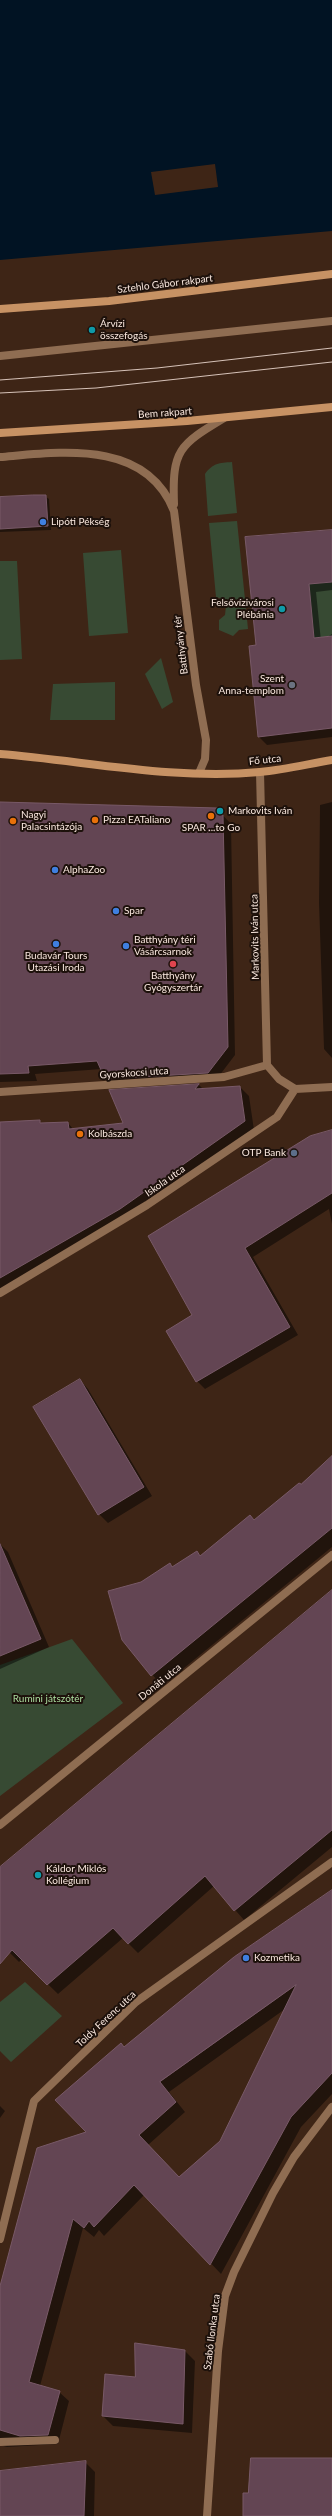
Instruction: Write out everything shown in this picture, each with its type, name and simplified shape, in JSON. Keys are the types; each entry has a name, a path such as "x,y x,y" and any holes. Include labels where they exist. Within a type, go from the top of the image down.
{"street":[{"name":"Sztehlo Gábor rakpart","path":"0,309 109,301 332,274"},
{"path":"0,356 332,321"},
{"name":"Bem rakpart","path":"0,433 224,418 332,407"},
{"path":"174,511 173,473 176,458 190,438 224,418"},
{"name":"Batthyány tér","path":"0,457 52,453 83,453 124,461 149,476 170,498 174,511 196,685 206,740 204,760 199,773"},
{"path":"0,754 135,770 199,773"},
{"name":"Fő utca","path":"199,773 260,772 332,760"},
{"name":"Markovits Iván utca","path":"260,772 267,1065"},
{"path":"267,1065 279,1079 295,1089 332,1087"},
{"name":"Gyorskocsi utca","path":"0,1092 224,1077 267,1065"},
{"name":"Iskola utca","path":"0,1293 147,1206 277,1117 295,1089"},
{"name":"Donáti utca","path":"0,1825 332,1555"},
{"name":"Toldy Ferenc utca","path":"0,2239 34,2102 136,2002 332,1862"},
{"name":"Szabó Ilonka utca","path":"206,2516 218,2351 225,2296 234,2272 273,2193 294,2157 332,2107"},
{"path":"0,2442 55,2440"}],"green space":[{"path":"232,462 237,513 208,516 205,474 217,464"},
{"path":"237,521 248,629 239,630 233,636 219,630 219,620 225,615 226,606 222,599 216,597 209,523"},
{"path":"121,550 128,633 89,636 83,553"},
{"path":"0,561 17,561 22,659 0,660"},
{"path":"332,582 332,636 314,638 309,584"},
{"path":"161,658 173,702 162,709 145,674"},
{"path":"115,682 115,720 50,720 53,684"},
{"name":"Rumini játszótér","path":"72,1639 123,1703 0,1796 0,1665"},
{"path":"25,1982 62,2016 11,2062 0,2051 0,2002"}],"water":[{"path":"0,0 332,0 332,231 0,260"}],"pier":[{"path":"215,164 218,187 155,195 151,172"}],"building":[{"path":"46,495 48,526 0,529 0,497"},
{"path":"332,530 332,582 309,584 314,638 332,636 332,728 258,737 249,646 256,645 245,537"},
{"name":"Batthyány téri Vásárcsarnok","path":"0,802 217,808 223,815 228,1047 208,1073 105,1079 97,1061 28,1066 29,1073 0,1074"},
{"path":"199,1084 195,1089 240,1086 245,1121 120,1209 0,1278 0,1122 40,1120 40,1123 68,1122 69,1129 123,1123 109,1090"},
{"path":"332,1130 332,1193 245,1248 290,1327 196,1382 166,1331 192,1315 148,1236 310,1136"},
{"path":"80,1379 144,1487 98,1515 33,1407"},
{"path":"332,1456 332,1528 151,1676 122,1640 108,1591 141,1582 170,1563 172,1567 197,1551 200,1556 250,1515 254,1520 299,1483 301,1484"},
{"path":"0,1544 41,1639 0,1656"},
{"path":"332,1590 332,1830 234,1911 205,1876 128,1944 113,1928 47,1985 12,1950 0,1964 0,1867"},
{"path":"332,1890 332,2073 291,2117 210,2265 134,2185 94,2227 89,2221 84,2228 73,2219 29,2382 60,2391 48,2435 20,2436 0,2430 0,2286 37,2148 86,2132 55,2100 121,2043 124,2047 234,1957","holes":["296,1985 220,2141 179,2177 139,2135 176,2102 160,2082"]},
{"path":"135,2343 185,2350 183,2424 102,2416 105,2374 135,2377"},
{"path":"251,2458 332,2458 332,2516 243,2516 243,2493 248,2493"},
{"path":"86,2461 84,2516 0,2516 0,2471"}],"tram line":[{"path":"0,380 157,368 332,348"},
{"path":"0,393 96,388 332,362"}],"place":[{"name":"Árvízi összefogás","path":"92,330"},
{"name":"Lipóti Pékség","path":"43,522"},
{"name":"Felsővízivárosi Plébánia","path":"282,609"},
{"name":"Szent Anna-templom","path":"292,685"},
{"name":"Markovits Iván","path":"220,811"},
{"name":"SPAR ...to Go","path":"211,816"},
{"name":"Pizza EATaliano","path":"95,820"},
{"name":"Nagyi Palacsintázója","path":"13,821"},
{"name":"AlphaZoo","path":"55,870"},
{"name":"Spar","path":"116,911"},
{"name":"Budavár Tours Utazási Iroda","path":"56,944"},
{"name":"Batthyány téri Vásárcsarnok","path":"126,946"},
{"name":"Batthyány Gyógyszertár","path":"173,964"},
{"name":"Kolbászda","path":"80,1134"},
{"name":"OTP Bank","path":"294,1153"},
{"name":"Káldor Miklós Kollégium","path":"38,1875"},
{"name":"Kozmetika","path":"246,1958"}]}
